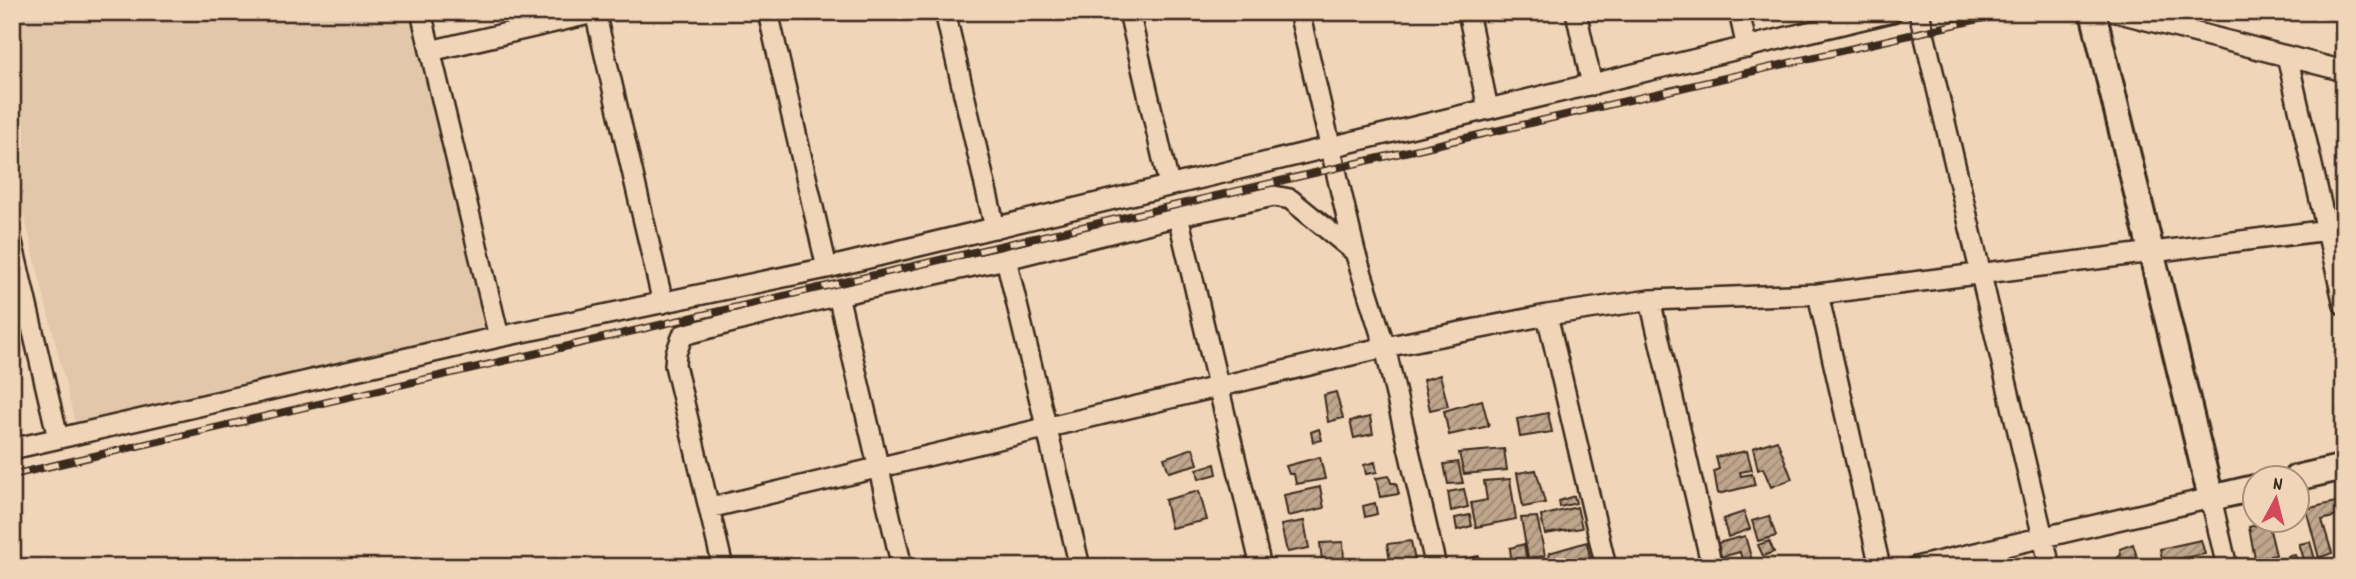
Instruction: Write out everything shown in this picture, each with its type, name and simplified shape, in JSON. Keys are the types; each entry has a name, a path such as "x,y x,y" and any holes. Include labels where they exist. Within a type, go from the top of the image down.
{"street":[{"path":"422,12 499,337"},
{"path":"430,51 597,12 663,303"},
{"path":"768,12 827,268"},
{"path":"945,12 995,228"},
{"path":"1129,12 1169,184"},
{"path":"1299,12 1355,251 1385,347 1436,567"},
{"path":"1468,12 1488,110"},
{"path":"1576,12 1592,85"},
{"path":"1739,12 1747,48"},
{"path":"12,449 499,337 827,268 1892,12"},
{"path":"1919,12 2050,567"},
{"path":"2093,12 2227,567"},
{"path":"2116,12 2344,71"},
{"path":"2287,56 2335,229 2344,305"},
{"path":"723,567 676,365 676,353 683,335 838,295 1274,196 1290,199 1355,251"},
{"path":"1178,216 1261,567"},
{"path":"709,508 1385,347 1547,315 1650,300 1818,294 2335,229"},
{"path":"12,242 58,438"},
{"path":"1006,259 1080,567"},
{"path":"1818,294 1880,567"},
{"path":"838,295 902,567"},
{"path":"1650,300 1712,567"},
{"path":"1547,315 1606,567"},
{"path":"2310,475 2344,467"},
{"path":"1916,567 2240,491"}],"shaded area":[{"path":"12,12 409,12 486,328 76,427 12,165"}],"building":[{"path":"1440,375 1448,406 1430,410 1423,380"},
{"path":"1336,392 1343,418 1328,422 1324,395"},
{"path":"1482,400 1489,426 1449,435 1444,411"},
{"path":"1548,413 1552,432 1520,437 1517,419"},
{"path":"1370,417 1373,434 1354,438 1350,421"},
{"path":"1319,429 1322,440 1313,442 1311,432"},
{"path":"1777,440 1792,479 1771,487 1763,468 1758,470 1753,448"},
{"path":"1193,448 1198,464 1169,472 1164,458"},
{"path":"1504,449 1507,470 1464,474 1459,453"},
{"path":"1747,451 1752,470 1740,472 1741,476 1752,474 1755,485 1718,494 1714,471 1719,469 1716,457"},
{"path":"1320,457 1325,479 1296,484 1294,474 1289,474 1286,466"},
{"path":"1375,462 1377,472 1366,474 1364,465"},
{"path":"1458,462 1463,483 1448,484 1444,464"},
{"path":"1215,464 1217,474 1199,479 1197,469"},
{"path":"1536,470 1545,503 1523,507 1517,473"},
{"path":"1389,476 1391,483 1396,483 1399,494 1380,497 1376,478"},
{"path":"1510,479 1516,519 1476,527 1471,503 1487,500 1484,481"},
{"path":"1320,487 1324,508 1288,516 1284,495"},
{"path":"1464,489 1468,507 1451,511 1448,492"},
{"path":"1199,491 1207,520 1171,528 1165,500"},
{"path":"1574,496 1576,503 1560,507 1559,501"},
{"path":"2344,500 2344,514 2322,520 2332,553 2319,558 2310,524 2310,508"},
{"path":"1375,503 1377,514 1365,517 1363,506"},
{"path":"1577,507 1582,528 1545,534 1541,516"},
{"path":"1744,512 1750,529 1728,537 1723,519"},
{"path":"1470,515 1472,526 1457,530 1455,518"},
{"path":"1769,516 1776,536 1758,541 1752,521"},
{"path":"1537,517 1545,556 1528,558 1521,518"},
{"path":"1304,521 1309,548 1287,552 1281,525"},
{"path":"2250,534 2271,534 2276,555 2255,559"},
{"path":"1745,536 1753,564 1744,567 1740,552 1721,557 1718,543"},
{"path":"2201,540 2205,554 2163,562 2160,549"},
{"path":"1411,541 1415,561 1391,565 1387,544"},
{"path":"1769,541 1774,552 1763,556 1758,545"},
{"path":"1343,542 1344,561 1322,561 1320,543"},
{"path":"1587,542 1592,567 1578,567 1578,563 1552,567 1549,553"},
{"path":"2310,542 2315,559 2305,562 2299,544"},
{"path":"1524,544 1528,567 1512,567 1510,548"},
{"path":"2133,544 2140,567 2119,565 2117,558 2121,555 2120,549"},
{"path":"2295,555 2297,562 2290,564 2288,556"},
{"path":"1479,556 1482,567 1466,567 1464,559"}],"railway":[{"path":"12,475 2009,12"}]}
